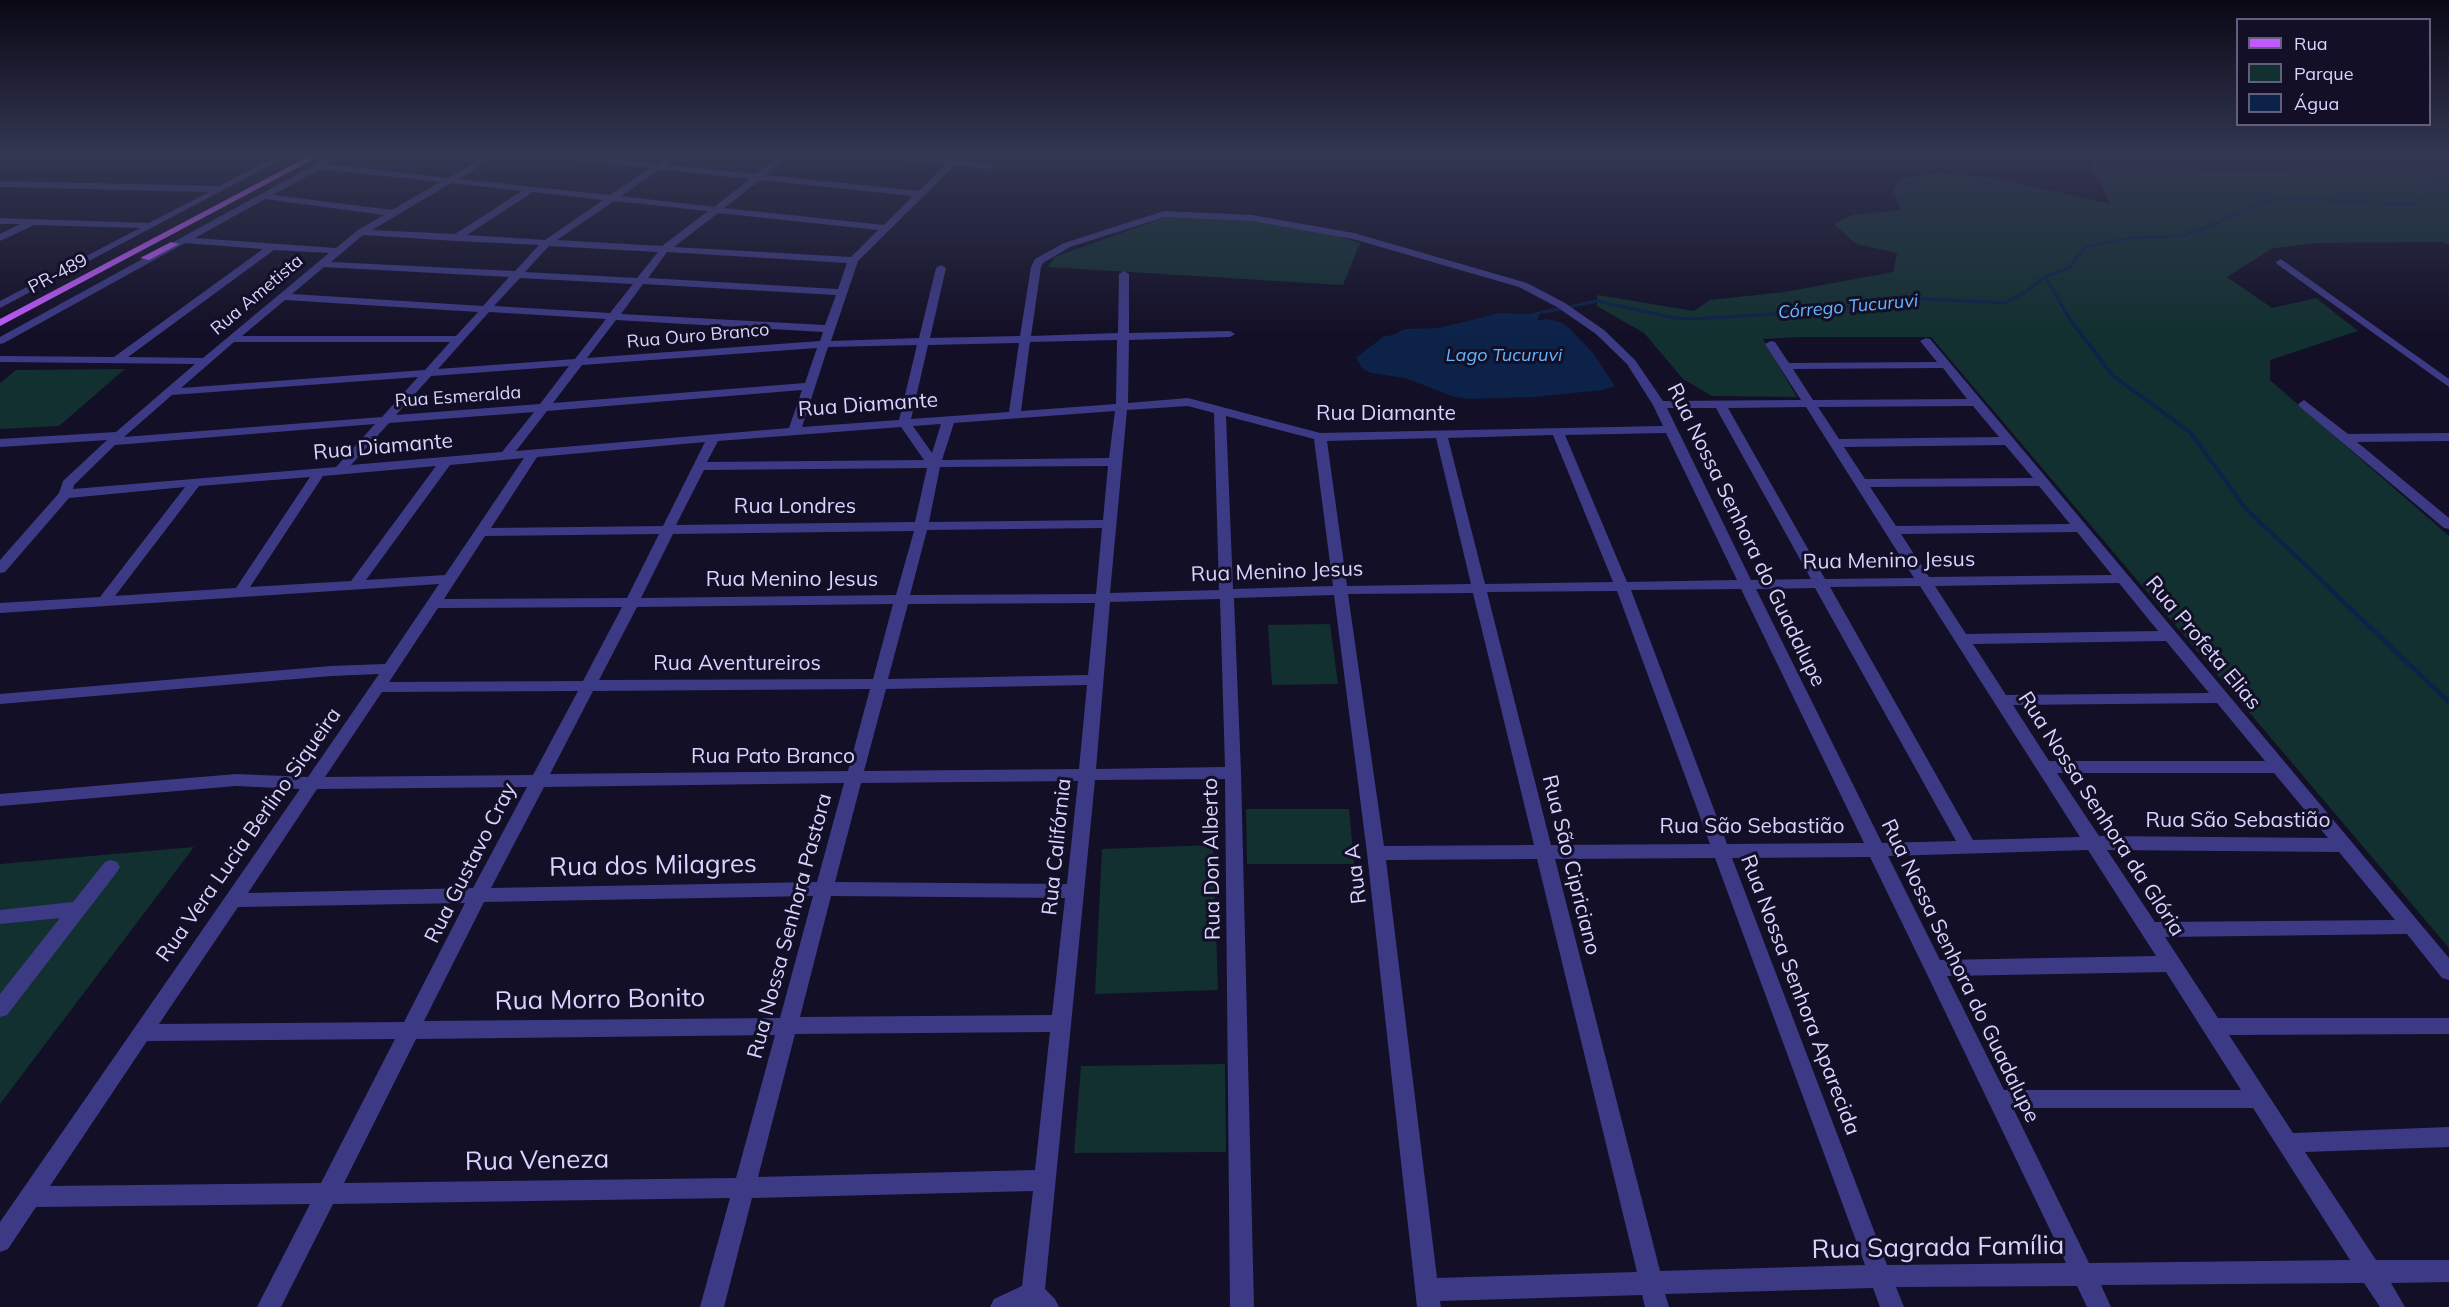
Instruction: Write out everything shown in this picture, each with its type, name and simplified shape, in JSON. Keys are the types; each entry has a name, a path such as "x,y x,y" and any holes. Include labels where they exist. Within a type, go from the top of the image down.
{"main road":[{"name":"PR-489","path":"0,315 193,214"},
{"name":"PR-489","path":"0,323 207,214"},
{"path":"94,274 145,258 178,242"}],"street":[{"path":"0,305 173,214"},
{"path":"0,341 230,214"},
{"name":"Rua Ametista","path":"0,569 65,494 68,484 115,439 320,264 361,232 391,214"},
{"path":"456,238 494,214"},
{"path":"339,471 546,243 588,214"},
{"path":"506,456 664,249 709,214"},
{"path":"752,214 885,228"},
{"path":"794,431 853,260 899,214"},
{"name":"Rua Nossa Senhora do Guadalupe","path":"1025,339 1036,267 1042,258 1057,249 1157,215 1169,214"},
{"name":"Rua Nossa Senhora do Guadalupe","path":"1197,214 1293,224 1354,236 1508,279 1564,308 1622,351 1659,405 1671,429 2099,1307"},
{"path":"0,221 150,226"},
{"path":"0,238 33,222"},
{"path":"361,232 853,260"},
{"path":"178,242 336,251"},
{"path":"118,360 270,248"},
{"path":"2281,262 2449,384"},
{"path":"320,264 843,292"},
{"path":"934,465 904,422 925,342 941,267"},
{"name":"Rua Califórnia","path":"1040,1300 1045,1180 1087,776 1122,405 1125,336 1124,274"},
{"path":"283,297 829,329"},
{"name":"Rua Ouro Branco","path":"170,392 824,344 1230,334"},
{"path":"231,339 458,339"},
{"path":"1014,415 1025,339"},
{"name":"Rua Profeta Elias","path":"1926,341 2449,972"},
{"name":"Rua Nossa Senhora da Glória","path":"1772,344 2392,1307"},
{"path":"0,359 204,361"},
{"path":"1786,366 1946,365"},
{"name":"Rua Esmeralda","path":"0,443 115,439 384,421 808,386"},
{"name":"Rua Diamante","path":"65,494 712,440 794,431 1122,405 1188,402 1320,437 1671,429"},
{"path":"1659,405 1976,402"},
{"path":"2304,404 2447,521"},
{"path":"1720,405 1967,845"},
{"name":"Rua Don Alberto","path":"1220,411 1233,773 1242,1307"},
{"name":"Rua Nossa Senhora Pastora","path":"712,1307 742,1188 825,889 921,528 934,465 950,419"},
{"name":"Rua Nossa Senhora Aparecida","path":"1558,432 1623,586 1892,1307"},
{"name":"Rua São Cipriciano","path":"1441,435 1658,1307"},
{"name":"Rua A","path":"1320,437 1376,853 1428,1298"},
{"path":"2347,438 2449,437"},
{"name":"Rua Gustavo Cray","path":"269,1307 479,894 632,602 712,440"},
{"path":"1835,442 2009,441"},
{"name":"Rua Vera Lucia Berlino Siqueira","path":"0,1241 378,687 533,454"},
{"path":"357,583 447,461"},
{"path":"700,466 1115,462"},
{"path":"241,591 319,472"},
{"path":"104,601 196,482"},
{"path":"1861,483 2043,482"},
{"name":"Rua Londres","path":"481,532 1110,524"},
{"path":"1891,530 2081,528"},
{"path":"0,608 357,583 448,579"},
{"name":"Rua Menino Jesus","path":"432,604 901,601 1103,598 1341,590 2123,579"},
{"path":"1961,639 2170,636"},
{"path":"0,699 331,671 390,669"},
{"name":"Rua Aventureiros","path":"378,687 879,684 1095,680"},
{"path":"2001,700 2221,698"},
{"path":"2044,767 2279,767"},
{"name":"Rua Pato Branco","path":"0,800 236,780 312,783 854,779 1233,773"},
{"name":"Rua São Sebastião","path":"1376,853 1876,850 1967,845 2093,843 2343,845"},
{"path":"0,1009 111,867"},
{"name":"Rua dos Milagres","path":"231,900 825,889 1075,891"},
{"path":"0,917 79,909"},
{"path":"2149,930 2411,927"},
{"path":"1933,968 2171,964"},
{"name":"Rua Morro Bonito","path":"140,1033 1062,1023"},
{"path":"2212,1027 2449,1026"},
{"path":"1998,1099 2258,1099"},
{"path":"2286,1143 2449,1137"},
{"name":"Rua Veneza","path":"30,1197 328,1191 742,1188 1045,1180"},
{"name":"Rua Sagrada Família","path":"1428,1298 1651,1282 1881,1276 2371,1274 2449,1271"},
{"path":"1002,1307 1040,1300"}],"green space":[{"path":"2449,214 2449,245 2442,242 2317,243 2273,248 2227,277 2272,308 2316,298 2358,331 2270,360 2270,380 2449,536 2449,948 1931,337 1763,339 1797,397 1712,396 1683,379 1644,333 1597,306 1597,295 1694,311 1710,300 1785,292 1893,272 1897,253 1856,244 1834,224 1852,215"},
{"path":"1171,215 1253,221 1328,233 1360,243 1343,285 1048,267 1055,257"},
{"path":"125,369 59,426 0,429 0,383 16,370"},
{"path":"1330,624 1338,684 1272,685 1268,625"},
{"path":"1246,809 1349,809 1354,864 1247,864"},
{"path":"1213,845 1218,990 1095,994 1102,849"},
{"path":"194,847 0,1104 0,864"},
{"path":"1225,1064 1226,1152 1074,1153 1081,1066"}],"water":[{"name":"Lago Tucuruvi","path":"1547,310 1540,314 1537,321 1546,319 1560,322 1568,327 1593,353 1615,386 1603,390 1534,397 1469,399 1455,397 1405,378 1371,373 1363,369 1356,358 1384,336 1393,335 1405,329 1439,328 1500,313 1528,314"}],"waterway":[{"name":"Córrego Tucuruvi","path":"2045,276 2069,268 2085,247 2129,238 2182,236 2206,228 2235,214"},
{"name":"Córrego Tucuruvi","path":"1544,312 1597,301 1674,318 1694,319 1824,311 1900,298 2005,303 2027,291 2045,276"},
{"path":"2045,276 2069,318 2090,346"},
{"path":"2089,344 2112,375 2190,432 2246,509 2333,591"},
{"path":"2331,590 2449,702"}]}
